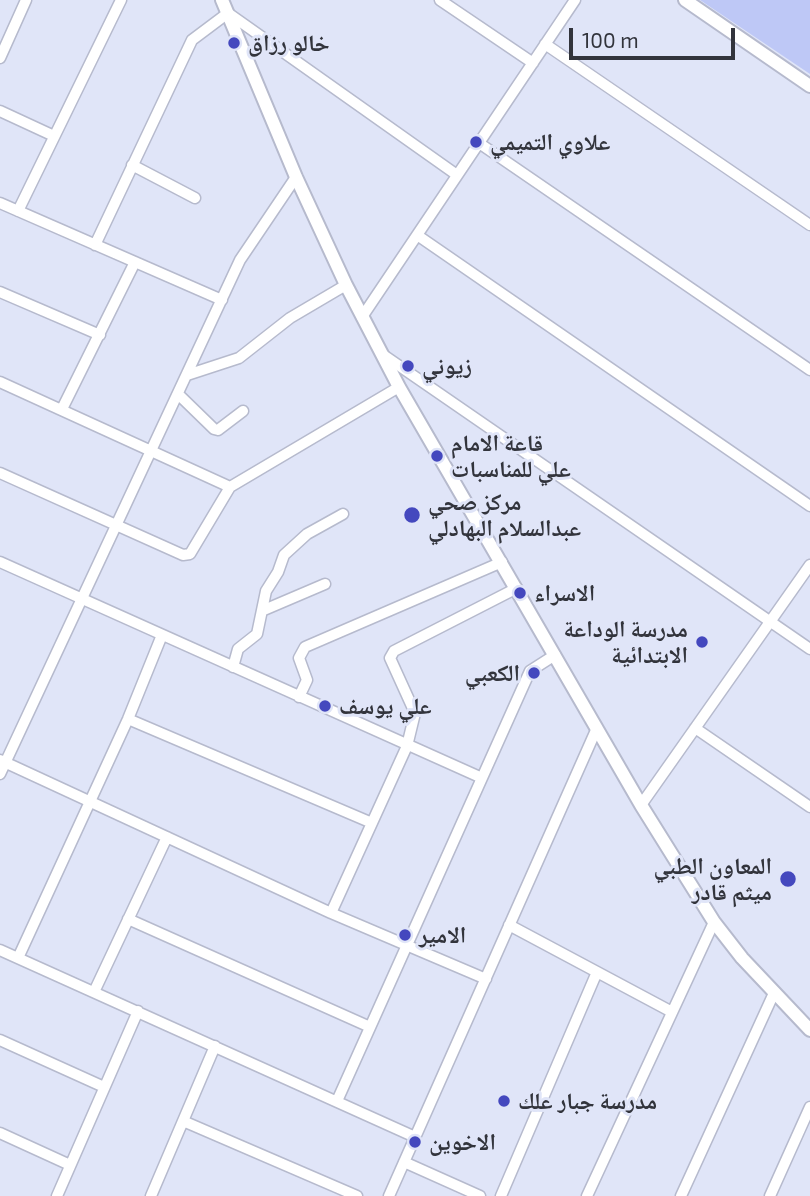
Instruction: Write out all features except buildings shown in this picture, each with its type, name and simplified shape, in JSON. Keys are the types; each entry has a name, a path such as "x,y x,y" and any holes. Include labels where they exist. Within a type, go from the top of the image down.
{"street":[{"path":"0,58 26,0"},
{"path":"18,211 121,0"},
{"path":"222,0 296,177 346,285 399,387 641,805 714,922 774,993 810,1030"},
{"path":"440,0 533,63"},
{"path":"362,317 575,0"},
{"path":"685,0 810,86"},
{"path":"95,245 192,40 228,13"},
{"path":"228,13 457,175"},
{"path":"545,44 810,225"},
{"path":"0,111 54,136"},
{"path":"479,143 810,370"},
{"path":"132,165 195,198"},
{"path":"0,774 3,761 82,599 240,260 296,177"},
{"path":"0,203 222,300"},
{"path":"417,235 810,506"},
{"path":"62,410 135,262"},
{"path":"187,375 239,358 290,318 346,285"},
{"path":"0,292 100,335"},
{"path":"381,353 810,649"},
{"path":"0,382 230,487"},
{"path":"0,473 183,555 190,554 230,487 399,387"},
{"path":"178,394 218,430 243,411"},
{"path":"233,667 238,649 257,634 266,591 288,550 307,534 343,514"},
{"path":"0,562 482,778"},
{"path":"299,697 307,680 299,658 305,647 502,562"},
{"path":"641,805 810,565"},
{"path":"264,610 325,584"},
{"path":"331,913 407,746 415,713 390,658 394,652 517,588"},
{"path":"18,958 91,802 162,635"},
{"path":"337,1101 530,671 555,655"},
{"path":"128,719 372,823"},
{"path":"389,1196 597,728"},
{"path":"695,728 810,807"},
{"path":"3,761 331,913 485,979"},
{"path":"94,992 167,837"},
{"path":"128,919 370,1027"},
{"path":"587,1196 714,922"},
{"path":"509,925 672,1012"},
{"path":"0,950 415,1137"},
{"path":"501,1196 597,972"},
{"path":"681,1196 774,993"},
{"path":"57,1196 138,1011"},
{"path":"0,1040 104,1087"},
{"path":"150,1196 215,1046"},
{"path":"771,1196 810,1107"},
{"path":"183,1121 357,1196"},
{"path":"0,1133 70,1165"},
{"path":"404,1162 480,1196"}],"shaded area":[{"path":"700,0 810,0 810,74"}],"place":[{"name":"خالو رزاق","path":"234,43"},
{"name":"علاوي التميمي","path":"476,142"},
{"name":"زيوني","path":"408,366"},
{"name":"قاعة الامام علي للمناسبات","path":"437,456"},
{"name":"مركز صحي عبدالسلام البهادلي","path":"412,515"},
{"name":"الاسراء","path":"520,593"},
{"name":"مدرسة الوداعة الابتدائية","path":"702,642"},
{"name":"الكعبي","path":"534,673"},
{"name":"علي يوسف","path":"325,706"},
{"name":"المعاون الطبي ميثم قادر","path":"788,879"},
{"name":"الامير","path":"405,935"},
{"name":"مدرسة جبار علك","path":"504,1101"},
{"name":"الاخوين","path":"415,1142"}]}
